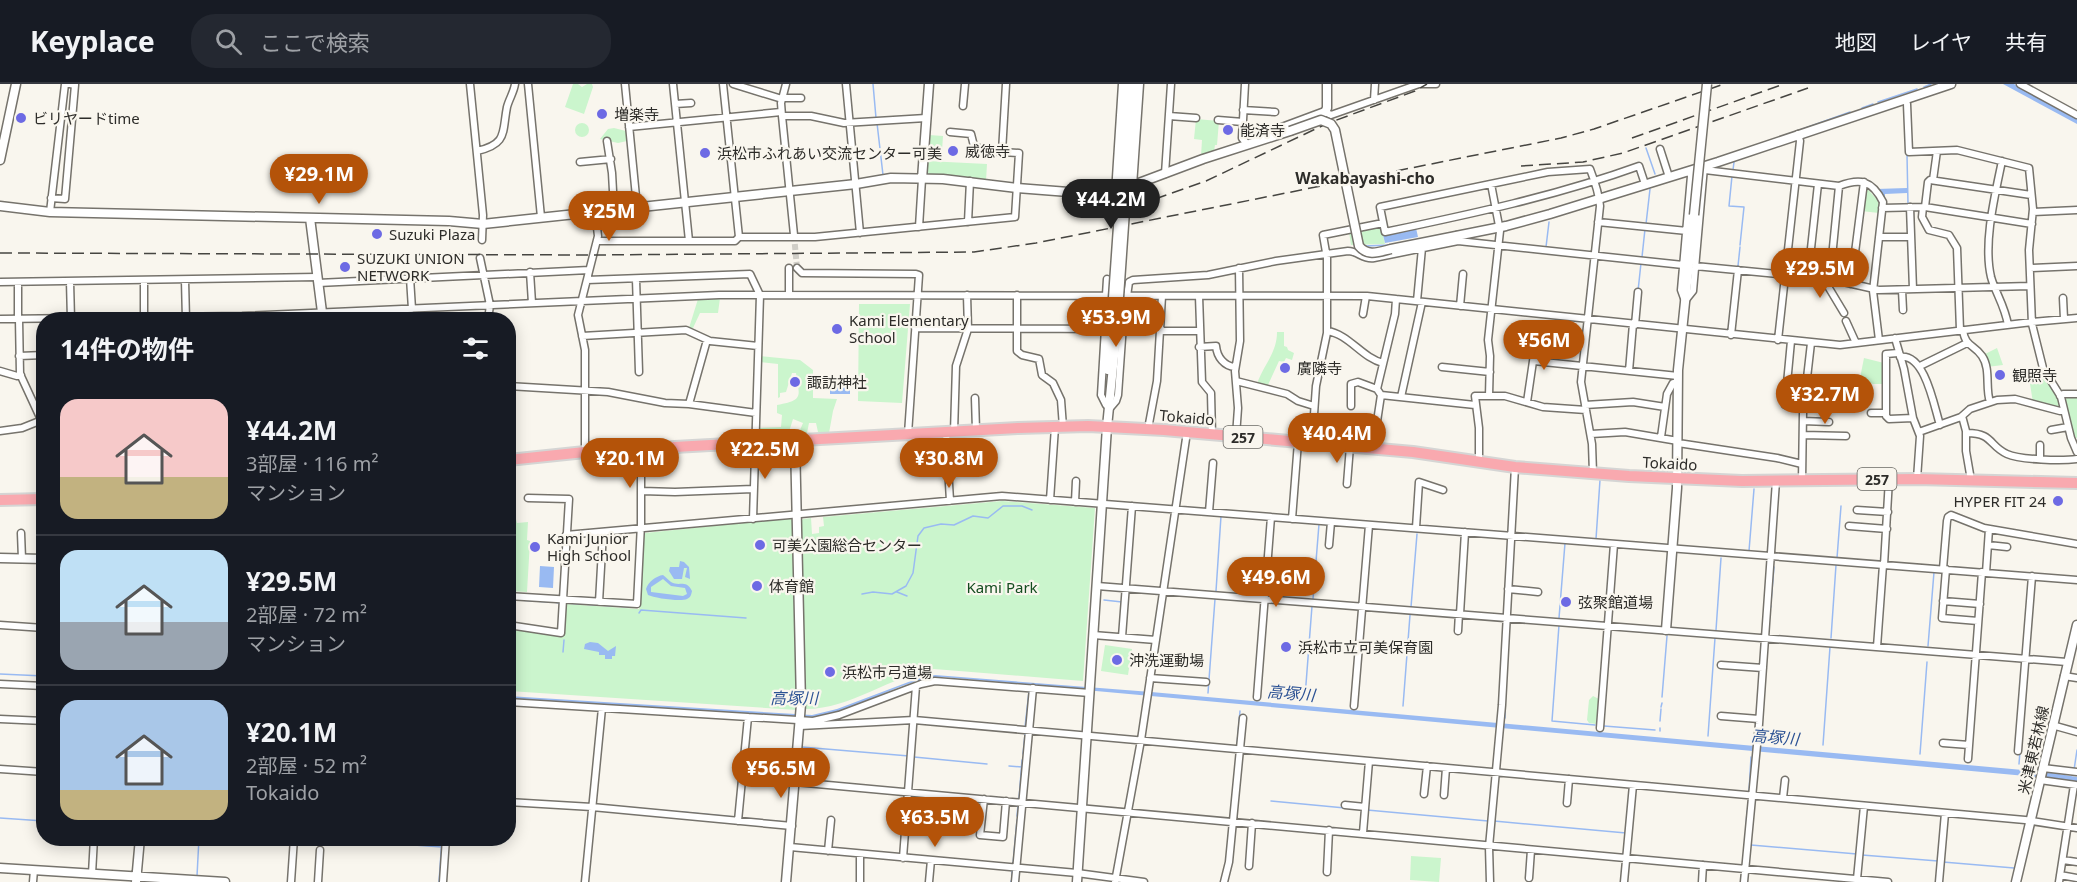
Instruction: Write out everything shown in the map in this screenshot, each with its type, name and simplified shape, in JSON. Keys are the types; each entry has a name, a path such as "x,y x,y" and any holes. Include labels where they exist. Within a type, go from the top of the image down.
{"highway":[{"name":"Tokaido","path":"516,459 585,452 975,430 1107,427 1373,448 1515,467 1677,478 1802,482 1917,479 2077,483"},
{"path":"0,500 36,499"}],"street":[{"path":"0,160 2,140 16,84"},
{"path":"50,212 65,84"},
{"path":"51,198 65,199 75,85 70,84"},
{"path":"470,84 483,224 482,240"},
{"path":"477,151 495,144 503,134 507,106 515,84"},
{"path":"528,84 541,218"},
{"path":"625,84 637,207"},
{"path":"673,84 690,241"},
{"path":"723,84 739,237"},
{"path":"732,84 782,98 801,98"},
{"path":"786,84 781,114 794,235"},
{"path":"846,84 860,233"},
{"path":"919,227 929,84"},
{"path":"963,106 965,84"},
{"path":"1002,152 1006,84"},
{"path":"1115,193 1122,84"},
{"path":"1128,84 1128,130"},
{"path":"1077,878 1107,427 1111,327 1134,84"},
{"path":"1133,186 1140,84"},
{"path":"1165,174 1171,84"},
{"path":"1245,84 1242,138 1247,145"},
{"path":"1325,112 1327,84"},
{"path":"1374,100 1375,84"},
{"path":"1247,145 1251,139 1325,112 1331,115 1419,84 1436,84"},
{"path":"1666,630 1677,478 1678,380 1707,84"},
{"path":"1108,406 1118,397 1126,296 1131,280 1208,274 1351,251 1371,259 1422,248 1543,216 1645,183 1704,168 1798,134 1951,84"},
{"path":"2020,84 2077,115"},
{"path":"1905,99 1909,152 1957,150 2029,168 2033,212 2029,246 2032,322 2043,368 2060,396 2077,452"},
{"path":"675,104 692,103"},
{"path":"1244,110 1275,112"},
{"path":"629,127 781,114 811,116 840,123 926,118"},
{"path":"1169,116 1196,118"},
{"path":"1218,120 1243,122"},
{"path":"0,206 50,212 483,224 856,184 891,178 970,181 1017,188 1107,195 1321,120 1331,124 1335,130 1359,246 1364,252 1371,253 1457,238 1498,245 1683,265"},
{"path":"597,241 735,241 739,237 815,237 1015,217 1020,153 986,151 974,146 972,135 969,133 950,132"},
{"path":"1779,340 1800,141 1798,134"},
{"path":"607,141 614,209"},
{"path":"1660,149 1670,177"},
{"path":"1933,180 1937,151"},
{"path":"580,162 610,159"},
{"path":"2002,161 1989,243 1992,278 2008,325"},
{"path":"1593,473 1591,434 1582,387 1599,198 1595,182 1590,170 1551,171 1380,207 1385,232 1496,209 1595,182 1639,166 1645,183"},
{"path":"1685,301 1693,291 1704,168"},
{"path":"1704,168 1839,186 1853,181 1864,182 1882,199 1873,289 1879,340"},
{"path":"1685,301 1681,291 1687,231 1689,171"},
{"path":"1990,402 1982,357 1967,343 1961,330 1957,248 1949,235 1929,230 1922,217 1928,182 1933,180 2031,195"},
{"path":"968,222 970,181"},
{"path":"1851,284 1864,182"},
{"path":"1489,396 1488,340 1499,227 1491,183"},
{"path":"1808,276 1818,184"},
{"path":"1839,186 1829,292 1845,317 1856,343"},
{"path":"1910,207 1913,289"},
{"path":"1882,208 1924,207 2032,224"},
{"path":"2033,212 2077,210"},
{"path":"585,452 585,350 578,315 597,241 596,211"},
{"path":"310,218 321,312"},
{"path":"1598,222 1687,231"},
{"path":"1312,443 1316,383 1327,331 1327,254 1323,235 1383,223"},
{"path":"1879,237 1911,237"},
{"path":"1401,398 1420,301 1422,248"},
{"path":"480,258 490,305 489,312"},
{"path":"1695,266 1808,276 1873,289 2030,286"},
{"path":"2030,268 2077,266"},
{"path":"789,268 789,295"},
{"path":"797,268 802,273 916,273 920,277 908,434"},
{"path":"1236,436 1238,408 1235,367 1240,341 1239,268"},
{"path":"0,282 317,280 589,270"},
{"path":"1731,335 1738,270"},
{"path":"587,280 748,271 760,295 753,519"},
{"path":"530,272 532,303"},
{"path":"1460,306 1463,274"},
{"path":"410,278 410,312"},
{"path":"636,279 639,372"},
{"path":"1107,279 1111,327"},
{"path":"144,280 144,312"},
{"path":"185,280 186,312"},
{"path":"70,281 71,312"},
{"path":"18,282 21,375 36,407"},
{"path":"1902,290 1903,310"},
{"path":"1629,371 1638,292"},
{"path":"373,312 532,303 760,295 1366,296 1840,345 2077,318"},
{"path":"950,501 950,432 956,366 968,329 968,295"},
{"path":"1017,295 1017,351 1022,355 1039,359 1042,375 1054,385 1062,403 1050,500"},
{"path":"1148,429 1157,381 1162,296"},
{"path":"1198,296 1199,347 1203,384 1211,393 1212,434"},
{"path":"1363,314 1366,296"},
{"path":"2063,298 2064,319"},
{"path":"1373,448 1383,363 1396,299"},
{"path":"1124,314 1161,330 1199,331"},
{"path":"0,319 36,319"},
{"path":"915,328 1111,327"},
{"path":"582,336 686,330 707,340 758,346"},
{"path":"1327,331 1347,340 1375,361 1383,363"},
{"path":"1527,402 1537,334"},
{"path":"1895,338 1904,369 1912,418 1919,432 1917,479"},
{"path":"689,404 707,340"},
{"path":"1785,405 1791,341"},
{"path":"1802,482 1803,421 1811,343"},
{"path":"1920,366 1967,343"},
{"path":"1199,347 1216,346 1221,359 1231,367 1235,367"},
{"path":"1912,418 1889,419 1886,413 1886,354 1909,357 1920,366 1940,425"},
{"path":"19,356 36,355"},
{"path":"1534,362 1629,371 1678,380"},
{"path":"1442,367 1490,372"},
{"path":"0,371 21,375"},
{"path":"1661,437 1669,389 1678,380"},
{"path":"1236,381 1287,394 1298,401 1314,406"},
{"path":"1351,406 1351,384 1358,382 1379,392 1401,398 1475,405"},
{"path":"516,387 608,392 668,403 756,413"},
{"path":"2060,396 2077,394"},
{"path":"1479,461 1479,428 1475,396 1509,397 1543,407 1585,407 1634,402 1665,406"},
{"path":"975,398 975,430"},
{"path":"1919,432 1962,416 1970,409 1990,402 2015,399 2060,411 2064,410"},
{"path":"1871,413 1886,413"},
{"path":"1962,416 1967,433 1966,451 1971,480"},
{"path":"1803,421 1829,422"},
{"path":"0,431 36,424"},
{"path":"2050,430 2068,427"},
{"path":"1115,879 1141,740 1187,432"},
{"path":"1591,434 1618,432 1661,437 1802,464"},
{"path":"1967,433 1986,436 2008,455 2040,459 2077,459"},
{"path":"1803,435 1846,436"},
{"path":"786,882 801,719 795,441"},
{"path":"1292,519 1298,442"},
{"path":"2040,445 2040,459"},
{"path":"1347,484 1350,446"},
{"path":"516,597 637,604 642,491 641,449"},
{"path":"1209,512 1213,463"},
{"path":"1490,882 1489,846 1501,721 1515,467"},
{"path":"1877,647 1889,479"},
{"path":"1075,502 1076,481"},
{"path":"1744,882 1760,719 1776,481"},
{"path":"1416,528 1419,482 1443,490"},
{"path":"642,491 753,489"},
{"path":"566,535 1002,496 2077,580"},
{"path":"516,626 561,633 568,499 528,498"},
{"path":"1122,638 1132,506"},
{"path":"1857,510 1888,512"},
{"path":"1978,621 1942,618 1948,517 1951,515 1989,529 2077,544"},
{"path":"1257,697 1271,517"},
{"path":"1329,545 1331,522"},
{"path":"1354,706 1369,525"},
{"path":"1849,526 1887,529"},
{"path":"1968,759 1978,621 1989,529"},
{"path":"599,602 603,532"},
{"path":"1458,631 1465,532"},
{"path":"21,533 22,559"},
{"path":"1600,728 1614,544"},
{"path":"1988,545 2007,547"},
{"path":"0,558 36,559"},
{"path":"2018,751 2032,576"},
{"path":"1097,586 2067,662"},
{"path":"1508,589 1538,592"},
{"path":"1944,601 1980,604"},
{"path":"0,625 36,627"},
{"name":"米津東若林線","path":"2016,882 2077,625"},
{"path":"1094,635 1156,640"},
{"path":"1721,665 1763,668"},
{"path":"2064,676 2077,678"},
{"path":"1150,678 1206,682"},
{"path":"801,719 831,718 916,686 943,681 1090,690"},
{"path":"0,684 36,686"},
{"path":"903,858 916,686"},
{"path":"1015,882 1033,688"},
{"path":"516,703 748,717 914,720 1752,795 2030,821 2077,828"},
{"path":"585,882 602,708"},
{"path":"1721,716 1760,719"},
{"path":"738,820 748,717"},
{"path":"1224,882 1229,862 1243,718"},
{"path":"0,719 36,721"},
{"path":"2052,725 2077,732"},
{"path":"1943,743 1969,745"},
{"path":"1363,833 1370,761"},
{"path":"1424,794 1426,766"},
{"path":"1444,795 1446,768"},
{"path":"0,769 36,771"},
{"path":"2041,774 2077,772"},
{"path":"2041,774 2076,785 2059,879 2077,878"},
{"path":"1567,803 1569,779"},
{"path":"1783,798 1785,780"},
{"path":"795,782 1703,865 1804,878 1888,882"},
{"path":"1624,882 1633,785"},
{"path":"984,799 980,835 1003,837 1006,801"},
{"path":"516,802 592,807 792,826"},
{"path":"1345,805 1365,807"},
{"path":"1857,879 1864,806"},
{"path":"1939,882 1945,813"},
{"path":"828,851 831,820"},
{"path":"1249,866 1252,823"},
{"path":"1327,872 1329,830"},
{"path":"86,876 92,846"},
{"path":"137,879 139,846"},
{"path":"291,882 293,846"},
{"path":"443,882 445,846"},
{"path":"790,847 1016,868 1077,878 1144,882"},
{"path":"318,882 320,850"},
{"path":"1529,878 1531,850"},
{"path":"860,854 860,882"},
{"path":"929,882 931,860"},
{"path":"2062,860 2077,862"},
{"path":"1702,882 1703,865"},
{"path":"0,868 86,876 225,882"},
{"path":"33,882 34,870"}],"green space":[{"path":"573,84 582,87 592,84 584,114 565,107"},
{"path":"1196,119 1219,121 1217,145 1214,151 1201,156 1202,140 1194,139"},
{"path":"579,123 585,123 589,130 585,137 579,137 575,133 575,127"},
{"path":"608,129 626,131 627,141 618,143 600,139"},
{"path":"929,135 943,136 942,151 927,150"},
{"path":"927,161 987,164 986,181 928,176 926,174"},
{"path":"1865,186 1880,203 1879,213 1861,211"},
{"path":"1379,226 1385,244 1351,245 1349,232"},
{"path":"720,298 718,313 700,313 693,328 689,328 698,299"},
{"path":"859,304 910,304 902,403 858,401"},
{"path":"1277,332 1284,332 1284,346 1294,353 1292,360 1286,358 1284,362 1279,361 1267,387 1257,384 1273,352"},
{"path":"1997,348 2003,365 1987,367 1983,355"},
{"path":"760,356 800,360 813,370 813,398 837,399 829,433 818,432 816,423 809,423 807,433 802,434 800,430 803,423 793,419 788,435 758,437 759,428 781,427 782,415 777,413 777,405 796,399 799,392 796,373 792,373 786,392 780,393 778,398 778,364 760,362"},
{"path":"1864,358 1884,363 1884,382 1882,384 1873,384 1860,378"},
{"path":"2042,369 2059,398 2061,409 2033,403 2028,371"},
{"path":"2077,396 2077,438 2073,437 2064,398"},
{"name":"Kami Park","path":"1002,501 1095,508 1083,681 934,669 902,678 839,704 806,709 801,521 811,518 812,534 819,533 819,527 824,526 823,517"},
{"path":"790,518 793,521 797,710 516,691 516,629 564,636 566,604 639,609 643,535"},
{"path":"516,519 517,523 528,522 527,540 530,541 527,592 516,591"},
{"name":"沖洗運動場","path":"1105,645 1132,649 1128,675 1101,671"},
{"path":"1593,696 1599,699 1596,724 1589,723 1587,720 1589,700"},
{"path":"1411,856 1441,858 1439,882 1410,880"}],"water":[{"path":"2003,84 2014,84 2077,118 2077,124"},
{"path":"1907,188 1907,193 1885,194 1885,198 1876,189"},
{"path":"1416,228 1418,237 1385,243 1383,235"},
{"path":"830,382 850,382 850,394 830,394"},
{"path":"680,561 689,567 690,579 685,577 687,568 684,568 682,579 674,579 669,571 670,567 679,567"},
{"path":"540,566 554,567 553,588 539,587"},
{"path":"663,575 674,583 690,587 692,591 690,597 684,600 674,600 648,595 646,589 649,584","holes":["663,579 671,586 685,588 687,594 683,596 651,592 651,587"]},
{"path":"598,643 608,651 616,646 615,656 612,656 612,659 605,659 605,655 599,655 599,652 584,649 585,644"},
{"path":"935,675 1151,692 2046,772 2077,777 2077,783 2037,777 943,677 926,679 893,689 845,709 812,717 516,699 516,696 812,715 837,709 919,678"}],"waterway":[{"path":"873,84 876,118"},
{"path":"1924,87 1931,84"},
{"path":"1426,87 1434,87"},
{"path":"1878,102 1917,89"},
{"path":"1862,108 1873,104"},
{"path":"1772,140 1850,112"},
{"path":"877,123 883,175"},
{"path":"1646,148 1655,174"},
{"path":"1907,155 1908,204"},
{"path":"1733,170 1734,162"},
{"path":"1732,176 1729,206 1744,207 1740,245"},
{"path":"1646,224 1650,189"},
{"path":"1546,247 1549,222"},
{"path":"1642,257 1645,229"},
{"path":"1365,246 1391,245"},
{"path":"1738,266 1740,247"},
{"path":"1638,291 1641,263"},
{"path":"1596,539 1600,480"},
{"path":"1749,551 1754,489"},
{"path":"862,594 873,592 892,594 906,586 913,573 918,536 924,528 941,524 954,525 973,516 988,518 1003,506 1022,506 1032,510"},
{"path":"1837,558 1841,506"},
{"path":"1216,591 1221,516"},
{"path":"1313,599 1319,524"},
{"path":"1411,607 1417,534"},
{"path":"1559,618 1565,543"},
{"path":"1716,630 1721,558"},
{"path":"1831,638 1836,565"},
{"path":"1771,602 1774,567"},
{"path":"1928,646 1934,572"},
{"path":"897,592 907,596"},
{"path":"1208,693 1215,599"},
{"path":"520,600 549,602"},
{"path":"1104,600 1122,602"},
{"path":"554,602 559,603"},
{"path":"566,603 631,607"},
{"name":"高塚川","path":"1305,697 1312,606"},
{"path":"639,613 641,610 746,618"},
{"path":"1403,706 1410,615"},
{"path":"564,630 565,623"},
{"path":"1769,623 1769,631"},
{"path":"1552,721 1559,625"},
{"path":"1662,697 1667,636"},
{"path":"1708,736 1715,638"},
{"path":"563,652 564,640"},
{"path":"1823,745 1830,647"},
{"path":"1920,754 1927,662"},
{"path":"0,674 36,676"},
{"name":"高塚川","path":"1761,737 1765,683"},
{"path":"1025,727 1029,691"},
{"path":"1661,707 1662,703"},
{"path":"1660,721 1661,709"},
{"path":"1505,710 1505,718"},
{"path":"1237,745 1240,711"},
{"path":"1552,721 1595,725"},
{"path":"1604,726 1655,730"},
{"path":"1023,754 1025,734"},
{"path":"802,747 909,756"},
{"path":"2074,770 2077,750"},
{"path":"2019,764 2020,751"},
{"path":"914,757 987,764"},
{"path":"1749,792 1751,757"},
{"path":"1019,799 1022,760"},
{"path":"1009,766 1022,767"},
{"path":"516,799 528,800"},
{"path":"539,801 587,804"},
{"path":"1271,801 1345,808"},
{"path":"599,805 668,811"},
{"path":"1017,816 1018,805"},
{"path":"1367,810 1488,821"},
{"path":"1745,844 1747,811"},
{"path":"682,812 733,817"},
{"path":"0,818 36,820"},
{"path":"742,818 784,822"},
{"path":"1013,864 1017,820"},
{"path":"1494,821 1626,833"},
{"path":"1751,845 1857,854"},
{"path":"197,876 199,846"},
{"path":"428,846 442,847"},
{"path":"439,882 441,846"},
{"path":"1862,855 1938,861"},
{"path":"1943,862 2014,868"},
{"path":"1012,871 1012,879"}],"tunnel":[{"path":"794,235 797,268"}],"railway":[{"path":"1155,199 1206,181 1326,124 1415,91 1427,84"},
{"path":"0,253 593,255 974,252 1036,243 1561,138 1594,129 1724,84"},
{"path":"1632,138 1784,84"},
{"path":"1521,166 1583,162 1623,153 1808,88"}],"place":[{"name":"増楽寺","path":"602,114"},
{"name":"ビリヤードtime","path":"21,118"},
{"name":"能済寺","path":"1228,130"},
{"name":"威徳寺","path":"953,151"},
{"name":"浜松市ふれあい交流センター可美","path":"705,153"},
{"name":"Suzuki Plaza","path":"377,234"},
{"name":"SUZUKI UNION NETWORK","path":"345,267"},
{"name":"Kami Elementary School","path":"837,329"},
{"name":"廣隣寺","path":"1285,368"},
{"name":"観照寺","path":"2000,375"},
{"name":"諏訪神社","path":"795,382"},
{"name":"HYPER FIT 24","path":"2058,501"},
{"name":"可美公園総合センター","path":"760,545"},
{"name":"Kami Junior High School","path":"535,547"},
{"name":"体育館","path":"757,586"},
{"name":"弦聚館道場","path":"1566,602"},
{"name":"浜松市立可美保育園","path":"1286,647"},
{"name":"沖洗運動場","path":"1117,660"},
{"name":"浜松市弓道場","path":"830,672"}],"district":[{"name":"Wakabayashi-cho","path":"1365,178"}]}
